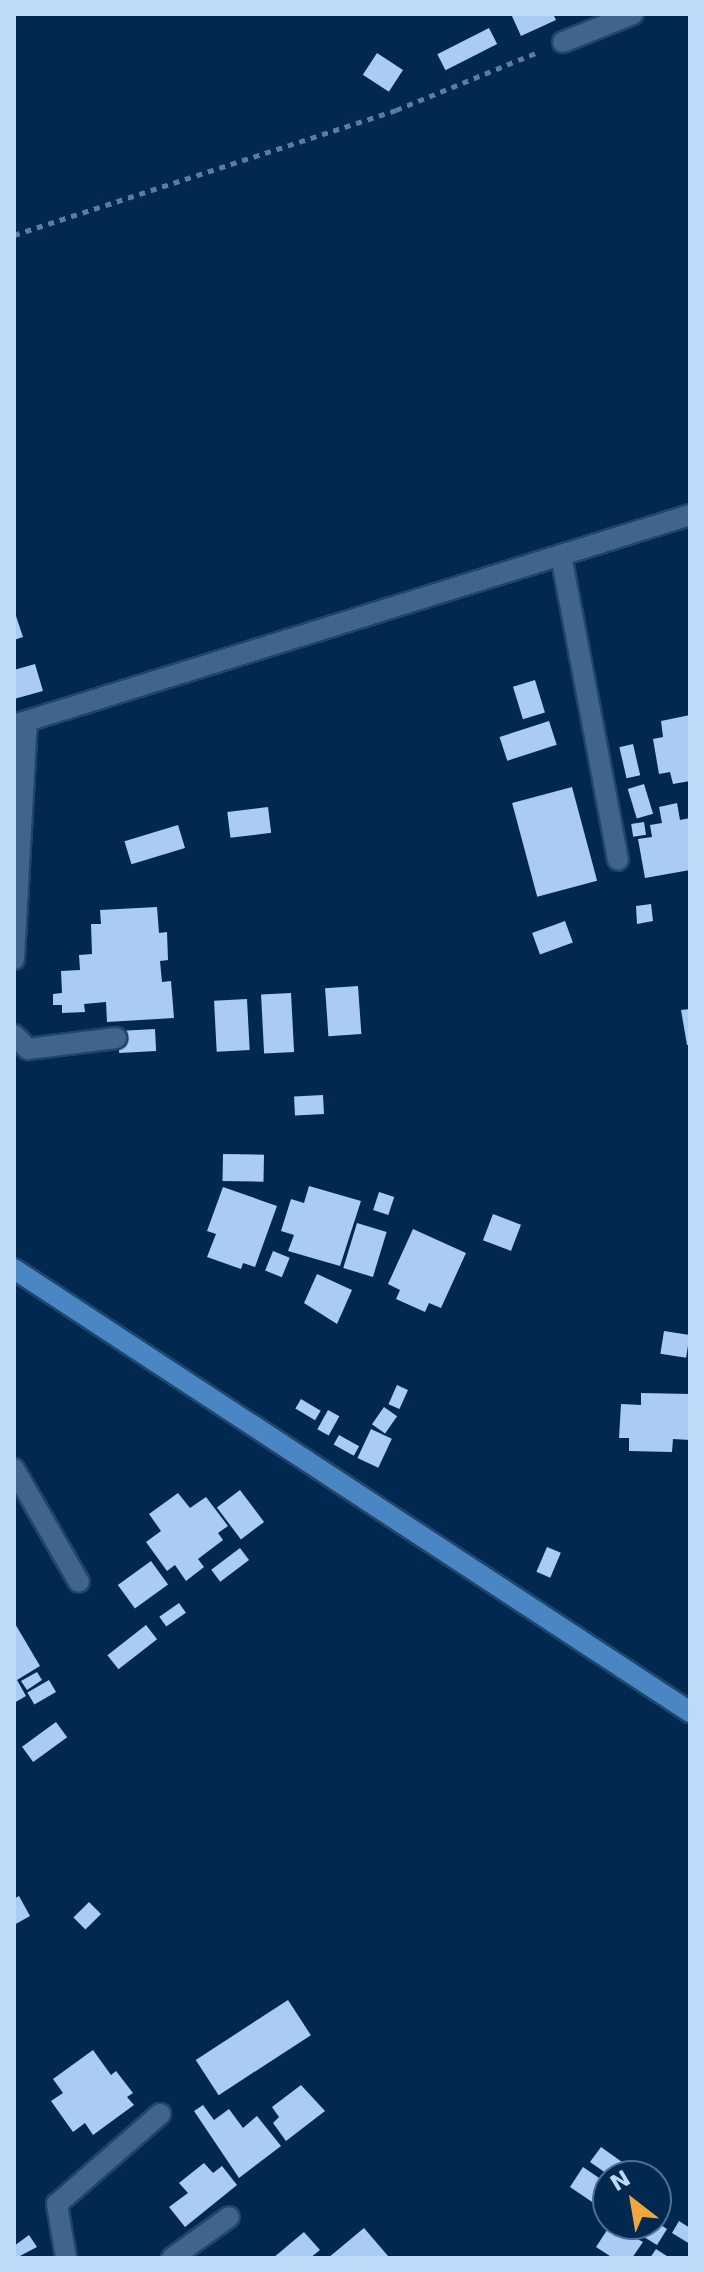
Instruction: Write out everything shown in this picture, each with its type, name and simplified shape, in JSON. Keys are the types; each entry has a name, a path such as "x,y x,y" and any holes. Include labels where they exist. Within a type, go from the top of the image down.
{"street":[{"path":"563,42 633,14"},
{"path":"14,959 21,723 690,515"},
{"path":"561,555 618,860"},
{"path":"14,1035 28,1049 116,1038"},
{"path":"14,1269 690,1712"},
{"path":"14,1469 79,1582"},
{"path":"66,2258 57,2204 160,2114"},
{"path":"172,2258 229,2217"}],"path":[{"path":"14,235 396,110 563,42"}],"building":[{"path":"511,14 553,14 556,20 521,36"},
{"path":"489,28 497,44 445,70 437,54"},
{"path":"377,53 403,70 389,92 363,75"},
{"path":"14,610 23,637 14,640"},
{"path":"35,664 43,691 14,699 14,670"},
{"path":"535,680 545,713 523,719 513,687"},
{"path":"690,715 690,781 673,784 670,772 659,774 653,739 663,737 661,721"},
{"path":"549,721 557,745 507,761 500,737"},
{"path":"633,744 640,775 627,778 619,747"},
{"path":"644,784 653,814 637,819 628,789"},
{"path":"572,787 597,881 537,897 512,803"},
{"path":"677,803 680,820 690,818 690,870 645,878 638,839 652,837 650,825 662,823 659,807"},
{"path":"268,807 271,833 230,838 227,812"},
{"path":"644,822 646,835 633,837 631,824"},
{"path":"178,825 185,848 131,864 124,841"},
{"path":"651,904 653,921 637,924 636,906"},
{"path":"157,907 159,933 167,932 168,960 160,961 162,982 171,981 174,1018 107,1022 106,1002 84,1004 85,1012 62,1013 62,1005 53,1005 53,994 62,993 61,971 80,970 79,955 92,954 91,924 101,924 100,910"},
{"path":"565,921 573,943 540,955 532,933"},
{"path":"358,986 361,1034 328,1036 325,988"},
{"path":"291,993 294,1052 264,1053 261,995"},
{"path":"247,999 250,1050 217,1052 214,1001"},
{"path":"690,1009 690,1045 687,1045 681,1010"},
{"path":"155,1029 156,1051 119,1053 118,1031"},
{"path":"323,1095 324,1114 295,1115 294,1097"},
{"path":"223,1154 264,1155 264,1182 223,1181"},
{"path":"309,1186 361,1201 340,1266 288,1251 294,1235 281,1231 291,1199 304,1203"},
{"path":"223,1187 277,1206 255,1267 243,1263 241,1269 207,1257 216,1234 207,1231"},
{"path":"379,1192 394,1197 388,1215 373,1210"},
{"path":"493,1214 521,1225 511,1251 483,1240"},
{"path":"357,1223 387,1232 373,1277 343,1268"},
{"path":"413,1229 466,1253 441,1308 429,1303 425,1312 396,1299 400,1290 388,1284"},
{"path":"273,1251 290,1258 282,1277 265,1270"},
{"path":"317,1274 352,1290 337,1324 304,1303"},
{"path":"664,1331 690,1335 686,1358 660,1354"},
{"path":"397,1385 408,1390 399,1409 388,1404"},
{"path":"641,1393 690,1394 690,1440 673,1439 672,1452 629,1451 629,1438 619,1438 621,1404 641,1405"},
{"path":"301,1399 321,1411 315,1420 295,1408"},
{"path":"384,1407 397,1416 385,1433 372,1424"},
{"path":"328,1410 339,1416 329,1436 317,1429"},
{"path":"371,1429 392,1439 378,1468 357,1458"},
{"path":"339,1435 359,1446 354,1456 334,1445"},
{"path":"240,1490 264,1522 241,1539 217,1507"},
{"path":"178,1493 190,1508 206,1497 228,1526 218,1533 223,1540 198,1559 204,1567 186,1581 175,1565 167,1571 146,1542 161,1531 149,1514"},
{"path":"547,1547 561,1553 550,1578 536,1572"},
{"path":"240,1548 249,1560 220,1582 211,1570"},
{"path":"151,1561 168,1584 135,1609 118,1585"},
{"path":"179,1603 186,1613 166,1627 159,1617"},
{"path":"14,1622 40,1666 17,1680 26,1696 14,1703"},
{"path":"146,1625 157,1639 118,1669 107,1655"},
{"path":"37,1672 42,1680 27,1690 21,1681"},
{"path":"49,1680 56,1692 34,1705 27,1692"},
{"path":"56,1722 67,1737 33,1762 22,1747"},
{"path":"19,1896 30,1916 14,1925 14,1899"},
{"path":"89,1902 101,1914 85,1930 73,1918"},
{"path":"288,2000 311,2035 219,2095 196,2060"},
{"path":"93,2050 111,2075 116,2071 133,2093 127,2097 134,2105 93,2135 85,2123 73,2132 51,2101 63,2093 53,2079"},
{"path":"301,2085 325,2111 286,2141 273,2123 279,2117 272,2107"},
{"path":"203,2105 214,2120 229,2109 243,2128 257,2116 281,2146 239,2178 194,2111"},
{"path":"601,2147 619,2160 592,2160 592,2163 590,2162"},
{"path":"204,2163 213,2173 222,2166 237,2185 185,2227 169,2207 188,2193 179,2183"},
{"path":"583,2167 592,2173 592,2202 570,2187"},
{"path":"679,2221 690,2228 690,2244 672,2233"},
{"path":"364,2228 388,2256 328,2258"},
{"path":"304,2232 320,2250 310,2258 273,2258"},
{"path":"29,2235 37,2247 16,2258 14,2246"},
{"path":"601,2240 643,2242 632,2258 613,2258 596,2247"},
{"path":"656,2249 670,2258 650,2258"}]}
